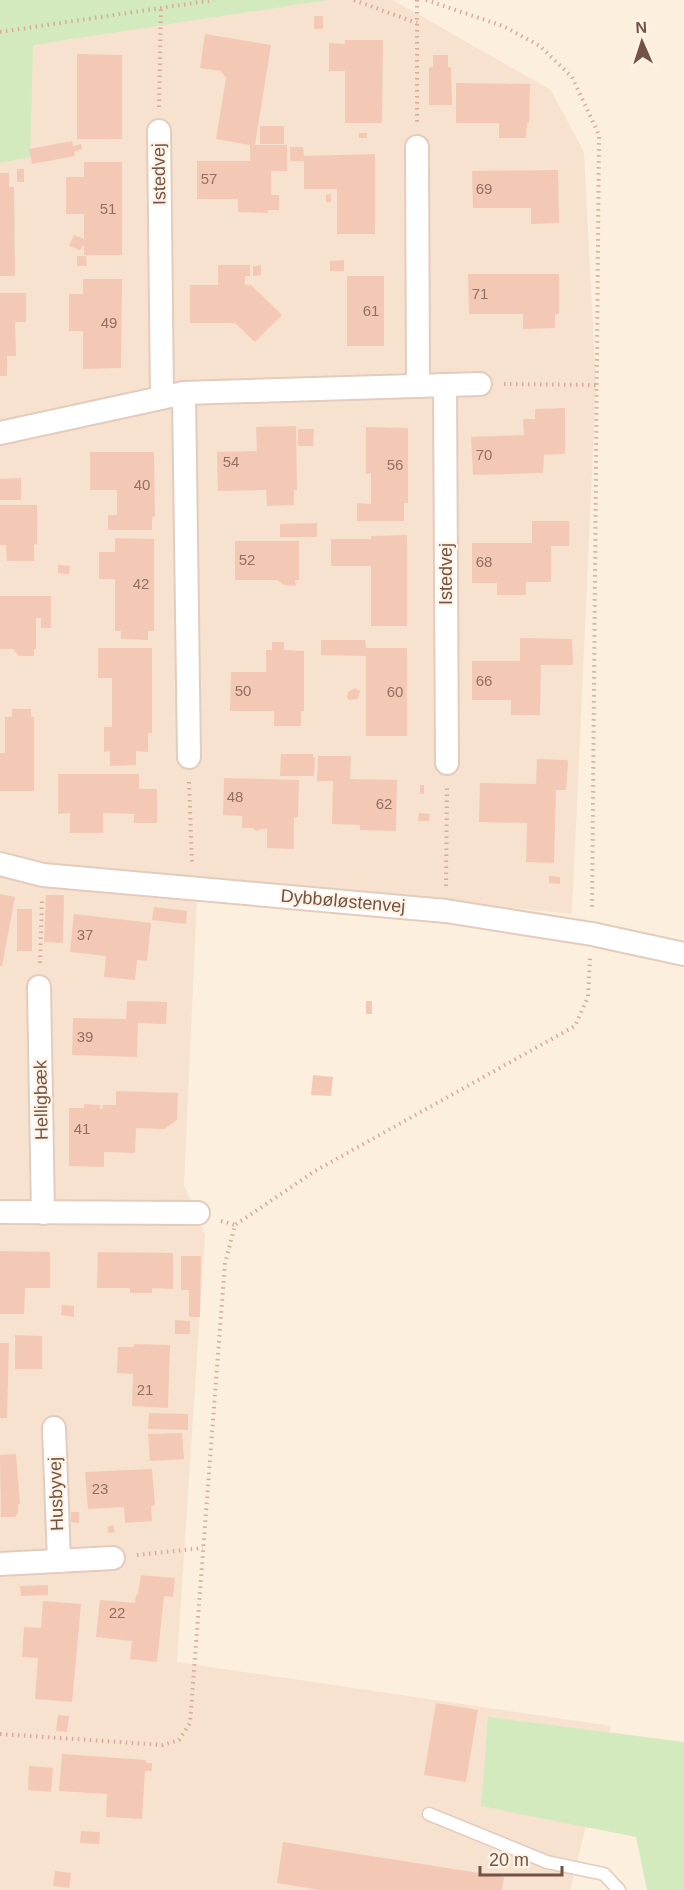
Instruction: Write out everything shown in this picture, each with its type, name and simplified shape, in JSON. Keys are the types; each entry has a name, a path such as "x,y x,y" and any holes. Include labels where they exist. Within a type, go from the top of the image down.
{"street":[{"name":"Istedvej","path":"159,131 189,757"},
{"path":"417,147 418,385"},
{"path":"0,433 173,395 480,384"},
{"name":"Istedvej","path":"445,385 447,763"},
{"name":"Dybbøløstenvej","path":"0,864 43,875 446,911 592,934 684,954"},
{"name":"Helligbæk","path":"39,987 43,1213"},
{"path":"0,1212 198,1213"},
{"name":"Husbyvej","path":"54,1428 59,1561"},
{"path":"0,1564 113,1558"}],"lane":[{"path":"429,1814 547,1862 604,1874 619,1890"}],"path":[{"path":"0,32 214,0"},
{"path":"354,0 417,23"},
{"path":"417,0 417,147"},
{"path":"159,131 161,8"},
{"path":"480,384 596,385"},
{"path":"189,757 193,887"},
{"path":"446,911 447,763"},
{"path":"39,987 43,875"},
{"path":"113,1558 203,1548"}],"shaded area":[{"path":"0,0 393,0 551,90 584,152 596,385 572,914 198,876 184,1185 205,1235 177,1662 611,1726 570,1890 0,1890"}],"green space":[{"path":"0,0 327,0 33,45 30,157 0,163"},
{"path":"488,1717 684,1742 684,1890 647,1890 636,1837 481,1806"}],"building":[{"path":"314,16 323,16 323,29 314,29"},
{"path":"205,34 271,45 255,145 287,145 287,171 271,171 271,195 279,195 279,210 268,210 268,213 238,212 238,199 197,199 197,161 250,161 250,145 216,139 226,78 221,71 200,68"},
{"path":"345,40 383,40 382,123 345,123 345,71 329,71 329,43 345,44"},
{"path":"77,54 122,55 122,139 77,139"},
{"path":"433,55 448,55 448,67 451,67 452,105 429,105 429,67 433,67"},
{"path":"456,83 530,84 529,123 527,123 526,138 499,138 499,123 456,123"},
{"path":"260,126 284,126 284,144 260,144"},
{"path":"359,133 367,133 367,138 359,138"},
{"path":"72,141 73,146 81,144 82,149 74,152 75,156 32,164 29,149"},
{"path":"290,147 303,147 304,156 375,154 375,234 337,234 337,189 304,189 304,161 290,161"},
{"path":"84,162 122,162 122,255 84,255 84,245 80,250 69,246 74,235 84,239 84,214 66,214 66,177 84,177"},
{"path":"17,169 24,169 24,182 17,182"},
{"path":"558,170 559,223 531,224 531,208 473,208 472,171"},
{"path":"0,173 9,173 9,187 14,187 15,276 0,276"},
{"path":"331,194 331,202 326,202 326,195"},
{"path":"77,256 86,256 87,266 77,266"},
{"path":"344,260 344,271 330,271 330,261"},
{"path":"218,265 250,265 250,276 245,276 245,285 251,285 282,315 255,342 235,323 190,323 190,285 218,285"},
{"path":"261,265 261,275 253,276 253,266"},
{"path":"468,274 559,274 559,314 555,314 555,328 523,329 523,314 469,314"},
{"path":"347,276 384,276 384,346 347,346"},
{"path":"83,279 122,279 121,368 83,369 83,331 69,331 69,294 83,294"},
{"path":"0,293 26,293 26,322 15,322 16,356 7,356 7,376 0,376"},
{"path":"565,408 565,454 544,455 543,473 473,475 471,437 524,435 523,419 535,419 535,409"},
{"path":"296,426 297,490 294,490 294,505 267,506 266,490 218,491 217,452 257,451 256,427"},
{"path":"366,427 408,428 408,503 404,503 404,521 357,521 357,503 371,504 371,473 366,474"},
{"path":"298,429 314,429 313,446 298,446"},
{"path":"90,452 154,452 155,517 152,517 152,530 108,530 108,515 117,515 117,490 90,490"},
{"path":"21,478 21,500 0,500 0,479"},
{"path":"0,505 37,505 37,544 34,545 34,561 7,561 6,545 0,545"},
{"path":"532,521 569,521 569,546 551,546 551,582 526,582 526,595 497,595 497,583 472,583 472,543 532,543"},
{"path":"317,523 317,537 280,537 280,524"},
{"path":"407,535 407,626 371,626 371,566 331,566 331,539 371,539 371,536"},
{"path":"115,538 154,539 154,631 148,631 148,640 121,639 121,631 115,631 115,579 99,579 99,552 115,552"},
{"path":"235,541 299,541 299,580 295,580 296,586 284,585 277,580 235,580"},
{"path":"58,565 70,566 69,574 58,573"},
{"path":"0,596 51,596 51,628 41,628 41,618 36,618 34,656 19,656 13,649 0,649"},
{"path":"520,638 572,639 573,665 541,665 540,715 511,715 511,700 472,700 472,661 520,661"},
{"path":"321,640 365,640 366,648 407,648 407,736 366,736 366,656 321,655"},
{"path":"272,642 284,642 284,650 304,651 304,711 301,711 301,726 274,726 274,711 230,711 231,672 266,672 266,650 272,650"},
{"path":"98,648 152,648 152,733 148,733 148,752 136,751 136,765 110,766 110,751 104,752 104,727 112,727 112,678 98,678"},
{"path":"355,688 360,691 358,699 349,700 348,692"},
{"path":"12,709 31,709 31,717 34,717 34,791 0,791 0,753 5,753 5,717 12,717"},
{"path":"281,754 313,754 315,757 314,776 280,776"},
{"path":"318,756 351,756 350,779 397,780 396,831 360,830 360,825 332,824 333,781 317,781"},
{"path":"537,759 567,760 568,763 566,790 556,790 554,863 526,862 527,823 479,822 480,783 536,784"},
{"path":"58,774 139,774 139,789 157,789 157,823 134,823 134,814 103,813 103,833 70,833 70,813 58,814"},
{"path":"224,778 299,780 298,817 294,818 294,849 267,848 267,829 257,831 252,828 242,828 242,816 223,815"},
{"path":"420,785 424,785 424,794 420,794"},
{"path":"419,813 430,814 429,821 418,821"},
{"path":"549,876 560,877 560,884 549,883"},
{"path":"0,894 15,897 2,966 0,966"},
{"path":"46,895 64,895 63,943 44,942"},
{"path":"154,907 187,911 186,924 152,920"},
{"path":"17,909 32,909 32,951 17,951"},
{"path":"74,914 151,923 147,961 137,960 135,980 104,977 106,956 70,952"},
{"path":"127,1001 167,1002 166,1024 138,1023 137,1057 72,1055 73,1018 126,1019"},
{"path":"366,1001 372,1001 372,1014 366,1014"},
{"path":"313,1075 333,1077 331,1096 311,1095"},
{"path":"116,1091 178,1093 177,1120 164,1129 136,1128 135,1153 104,1152 104,1167 69,1166 69,1108 84,1108 84,1104 100,1105 100,1109 103,1109 103,1105 116,1105"},
{"path":"0,1251 50,1252 50,1288 25,1288 24,1314 0,1314"},
{"path":"98,1252 173,1253 173,1289 152,1288 152,1293 130,1293 130,1288 97,1288"},
{"path":"181,1256 201,1256 200,1317 189,1317 189,1290 181,1290"},
{"path":"62,1305 74,1306 74,1317 61,1315"},
{"path":"175,1320 190,1321 190,1334 175,1334"},
{"path":"15,1335 42,1336 42,1369 15,1369"},
{"path":"0,1343 9,1343 7,1418 0,1418"},
{"path":"134,1344 170,1345 168,1408 132,1406 133,1374 117,1373 118,1347 134,1347"},
{"path":"149,1413 188,1414 188,1430 148,1429"},
{"path":"182,1433 184,1459 150,1461 148,1434"},
{"path":"16,1454 20,1504 18,1504 18,1513 15,1517 1,1517 0,1455"},
{"path":"152,1469 155,1505 151,1506 152,1521 125,1523 124,1507 88,1509 85,1472"},
{"path":"71,1512 79,1512 79,1523 71,1522"},
{"path":"113,1525 115,1532 109,1533 107,1527"},
{"path":"141,1575 175,1578 173,1597 164,1596 157,1662 130,1659 132,1641 96,1637 100,1600 135,1603"},
{"path":"48,1585 48,1595 21,1596 20,1586"},
{"path":"43,1601 81,1604 72,1702 35,1699 38,1658 22,1657 24,1627 41,1628"},
{"path":"436,1703 478,1710 466,1782 424,1775"},
{"path":"58,1715 69,1716 67,1732 56,1731"},
{"path":"62,1754 146,1760 146,1763 152,1763 152,1771 145,1771 142,1819 106,1817 107,1794 59,1791"},
{"path":"29,1766 53,1768 51,1792 28,1790"},
{"path":"81,1831 100,1832 99,1844 80,1843"},
{"path":"283,1842 504,1877 502,1890 320,1890 277,1883"},
{"path":"55,1871 71,1873 69,1888 53,1886"}]}
